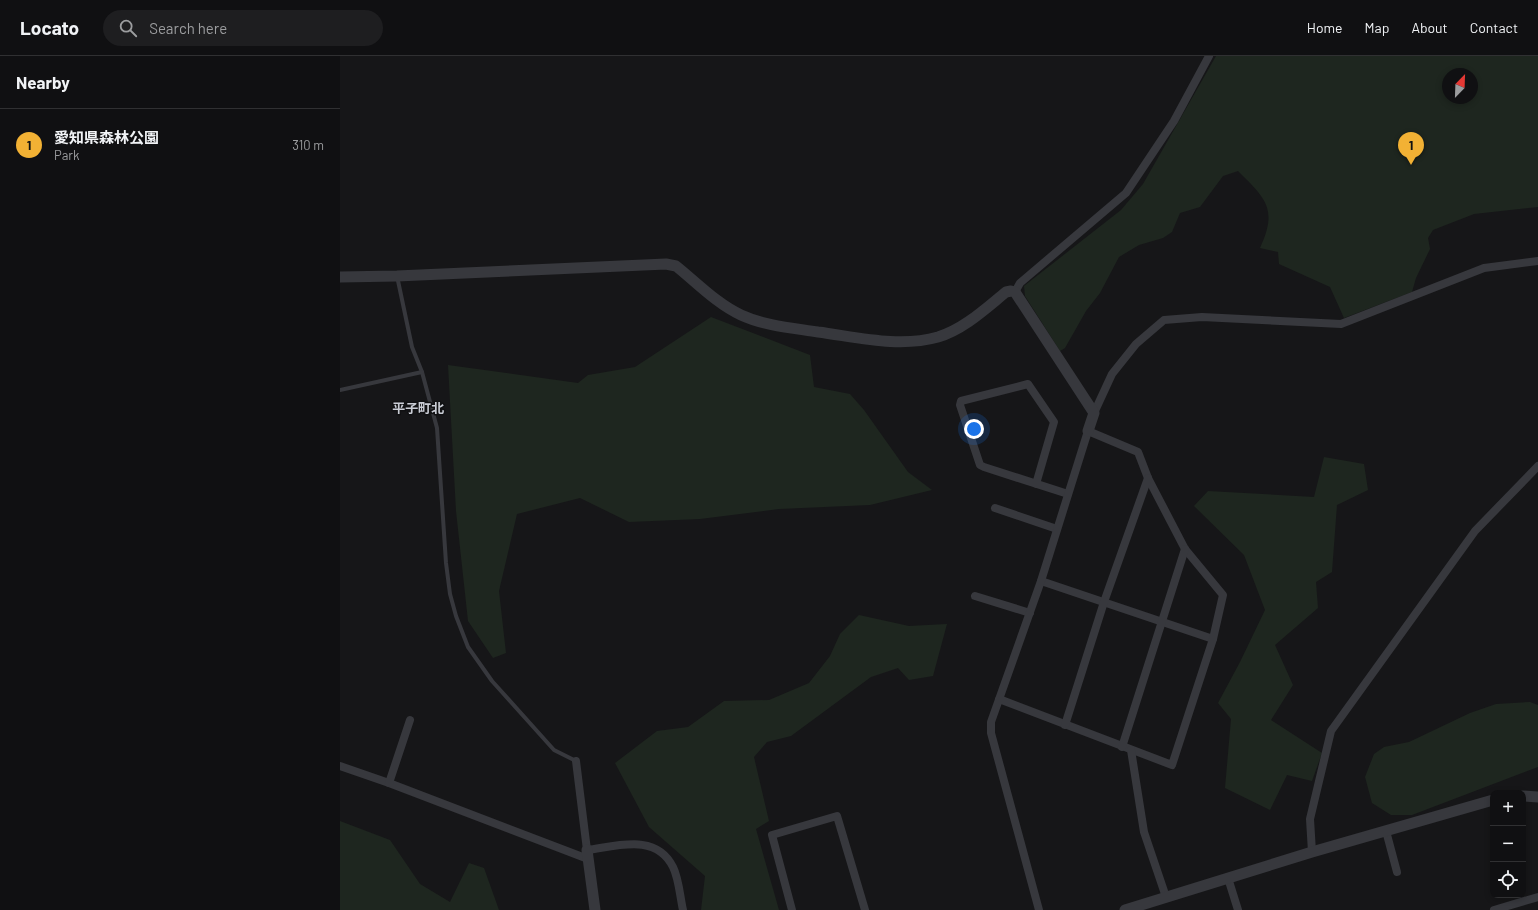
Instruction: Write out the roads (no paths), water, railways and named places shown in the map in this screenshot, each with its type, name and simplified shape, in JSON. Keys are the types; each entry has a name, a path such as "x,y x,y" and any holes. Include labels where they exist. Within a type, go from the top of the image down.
{"street":[{"path":"1015,292 1020,283 1126,193 1174,120 1209,56"},
{"path":"1039,910 991,733 991,722 1041,581 1094,413 1112,374 1136,344 1164,320 1202,317 1341,324 1484,268 1538,261"},
{"path":"340,277 397,276 666,264 676,266 724,304 741,315 787,328 888,342 907,342 939,336 970,321 1006,292 1015,292"},
{"path":"1015,292 1094,413"},
{"path":"1036,484 1054,422 1028,384 961,401 960,405 980,465 1036,484 1068,494"},
{"path":"999,699 1172,765 1212,639 1224,595 1186,549 1148,478 1138,452 1088,431"},
{"path":"1312,852 1310,819 1331,731 1475,531 1538,466"},
{"path":"1065,725 1104,602 1148,478"},
{"path":"995,508 1057,528"},
{"path":"1122,746 1186,549"},
{"path":"1041,581 1212,639"},
{"path":"975,596 1030,613"},
{"path":"388,782 410,720"},
{"path":"1131,750 1144,832 1166,897"},
{"path":"576,761 595,910"},
{"path":"340,766 588,854 634,844 646,844 664,853 674,868 683,910"},
{"path":"1526,796 1538,797"},
{"path":"1127,910 1312,852 1490,801"},
{"path":"792,910 772,835 837,816 865,910"},
{"path":"1386,831 1397,872"},
{"path":"1228,878 1238,910"},
{"path":"1494,910 1538,897"}],"lane":[{"path":"397,276 412,347 422,372 437,428 450,594 456,616 468,647 492,681 554,750 576,761"},
{"path":"340,390 422,372"}],"place":[{"name":"愛知県森林公園","path":"1411,165"}],"district":[{"name":"平子町北","path":"418,408"}]}
